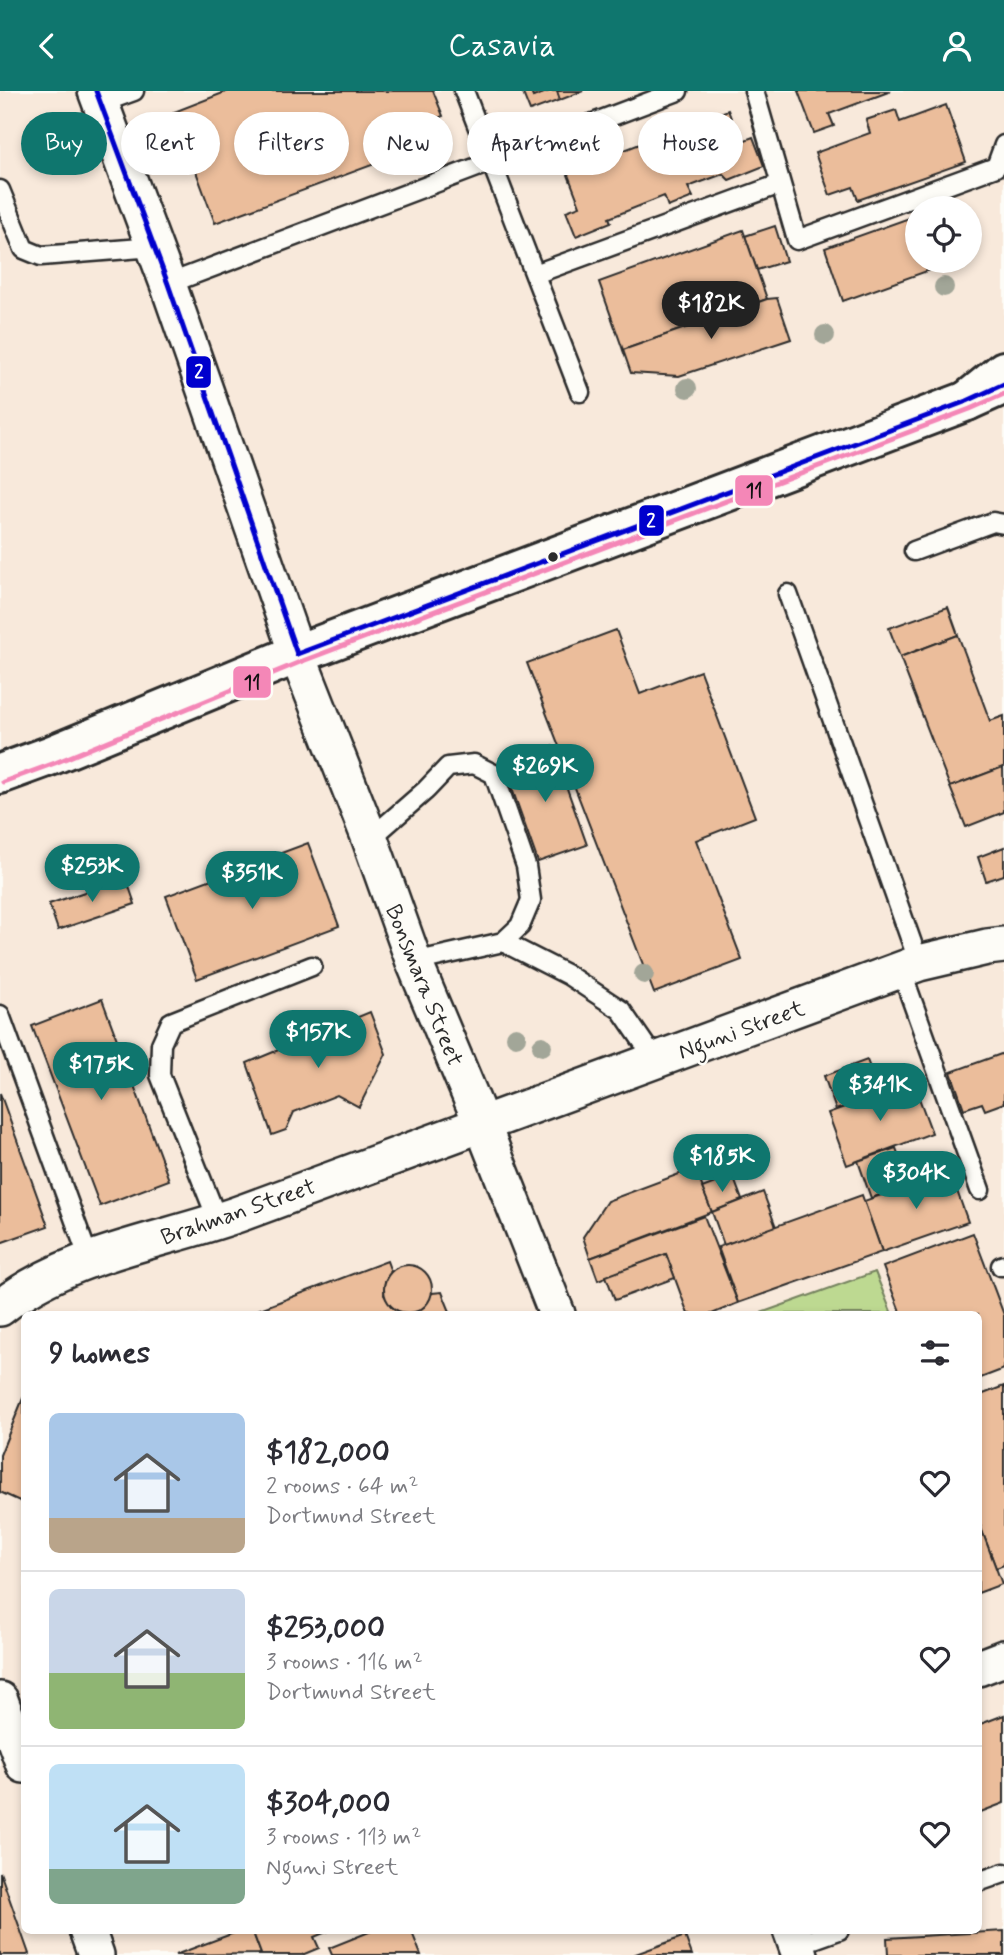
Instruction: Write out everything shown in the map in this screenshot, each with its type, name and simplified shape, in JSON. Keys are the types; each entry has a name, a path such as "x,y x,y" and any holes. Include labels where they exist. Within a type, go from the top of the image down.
{"street":[{"name":"Bonsmara Street","path":"99,97 168,284 297,654 370,839 414,963 482,1124 556,1311"},
{"path":"986,401 1004,371"},
{"path":"0,774 297,654 986,401 1004,384"},
{"name":"Nguni Street","path":"482,1124 910,966 1004,945"},
{"name":"Brahman Street","path":"0,1308 18,1294 89,1259 218,1221 482,1124"},
{"path":"982,1666 1004,1658"},
{"path":"0,1700 21,1757"},
{"path":"88,1934 96,1955"}],"lane":[{"path":"99,97 134,91"},
{"path":"464,91 472,112"},
{"path":"622,112 678,91"},
{"path":"754,91 797,240 996,167 1004,145"},
{"path":"168,284 467,170"},
{"path":"497,175 580,392"},
{"path":"535,274 780,184"},
{"path":"0,190 24,249 32,254 40,256 154,247"},
{"path":"914,551 993,522 1004,524"},
{"path":"788,594 980,1190"},
{"path":"370,839 448,767 474,764 494,775 526,866 531,900 520,926 503,942 414,963"},
{"path":"503,942 568,975 621,1010 656,1061"},
{"path":"218,1221 160,1075 161,1044 171,1022 312,966"},
{"path":"0,1015 89,1259"},
{"path":"982,1881 1004,1873"},
{"path":"796,1943 826,1934"}],"shaded area":[{"path":"0,91 1004,91 1004,1955 0,1955"}],"green space":[{"path":"875,1272 891,1311 766,1311"}],"building":[{"path":"228,91 433,91 441,112 363,112 363,168 349,174 349,112 234,112 234,175 345,175 215,223 197,175 220,175 220,112 174,112"},
{"path":"522,91 531,91 533,97 557,91 560,100 530,111"},
{"path":"531,91 549,91 533,97"},
{"path":"557,91 583,91 560,100"},
{"path":"798,91 891,91 829,114 834,126 814,133"},
{"path":"946,105 966,162 858,200 853,187 830,195 815,153 870,133 866,120 896,110 900,122"},
{"path":"753,137 764,166 743,174 743,141"},
{"path":"638,145 638,175 720,175 688,187 693,197 668,207 664,196 609,218 611,222 576,236 566,211 580,206 568,175 624,175 624,150"},
{"path":"724,175 742,175 729,180"},
{"path":"905,219 905,273 922,273 843,301 825,248"},
{"path":"775,226 786,261 757,270 745,236"},
{"path":"743,230 767,299 623,350 599,282"},
{"path":"777,298 791,339 679,376 631,373 623,350 767,299"},
{"path":"948,607 958,635 900,657 889,628"},
{"path":"616,630 640,694 700,671 755,817 696,840 742,960 654,993 527,663"},
{"path":"958,635 990,721 1004,716 1004,767 950,787 900,657"},
{"path":"552,746 587,845 538,862 503,763"},
{"path":"1003,767 1004,812 966,827 950,787"},
{"path":"308,843 339,926 197,979 166,896"},
{"path":"1004,847 1004,875 986,881 978,857"},
{"path":"126,878 135,904 58,930 49,904"},
{"path":"102,999 169,1180 100,1206 32,1026"},
{"path":"370,1012 386,1054 359,1107 337,1095 294,1112 286,1130 272,1135 247,1063"},
{"path":"1004,1053 1004,1103 985,1110 982,1103 964,1109 951,1072"},
{"path":"867,1060 880,1094 836,1110 824,1076"},
{"path":"913,1082 932,1133 847,1165 828,1113"},
{"path":"0,1093 48,1226 0,1243"},
{"path":"896,1148 909,1185 871,1198 858,1161"},
{"path":"695,1168 712,1212 590,1258 583,1237 607,1201"},
{"path":"950,1171 968,1222 882,1252 864,1201"},
{"path":"733,1176 742,1200 712,1212 702,1188"},
{"path":"763,1192 776,1227 724,1245 712,1212"},
{"path":"862,1195 882,1252 738,1303 718,1247"},
{"path":"704,1216 738,1303 719,1311 687,1311 666,1254 598,1280 590,1258"},
{"path":"973,1233 1004,1315 1004,1369 982,1377 982,1311 900,1311 883,1267"},
{"path":"666,1254 675,1278 615,1300 606,1276"},
{"path":"387,1261 391,1272 385,1281 384,1295 398,1311 255,1311"},
{"path":"399,1266 417,1266 431,1280 431,1298 418,1311 398,1311 385,1298 385,1280"},
{"path":"442,1292 450,1311 416,1311 425,1306 432,1293"},
{"path":"1004,1386 1004,1565 996,1568 982,1531 982,1394"},
{"path":"21,1403 21,1502 0,1492 0,1455"},
{"path":"982,1531 1002,1584 982,1592"},
{"path":"1004,1715 1004,1803 982,1811 982,1723"},
{"path":"0,1872 29,1954 0,1955"},
{"path":"1004,1931 1004,1955 888,1955 887,1938"},
{"path":"231,1934 254,1934 261,1954 175,1955"},
{"path":"254,1934 321,1934 314,1937 319,1948 302,1955 257,1955 261,1954"},
{"path":"364,1934 413,1934 421,1955 332,1955 329,1948"},
{"path":"685,1936 692,1955 633,1955"}],"transit line":[{"name":"2","path":"96,91 168,284 297,654"},
{"name":"2","path":"297,654 967,401 1004,384"},
{"name":"11","path":"3,782 300,662 1004,394"}]}
